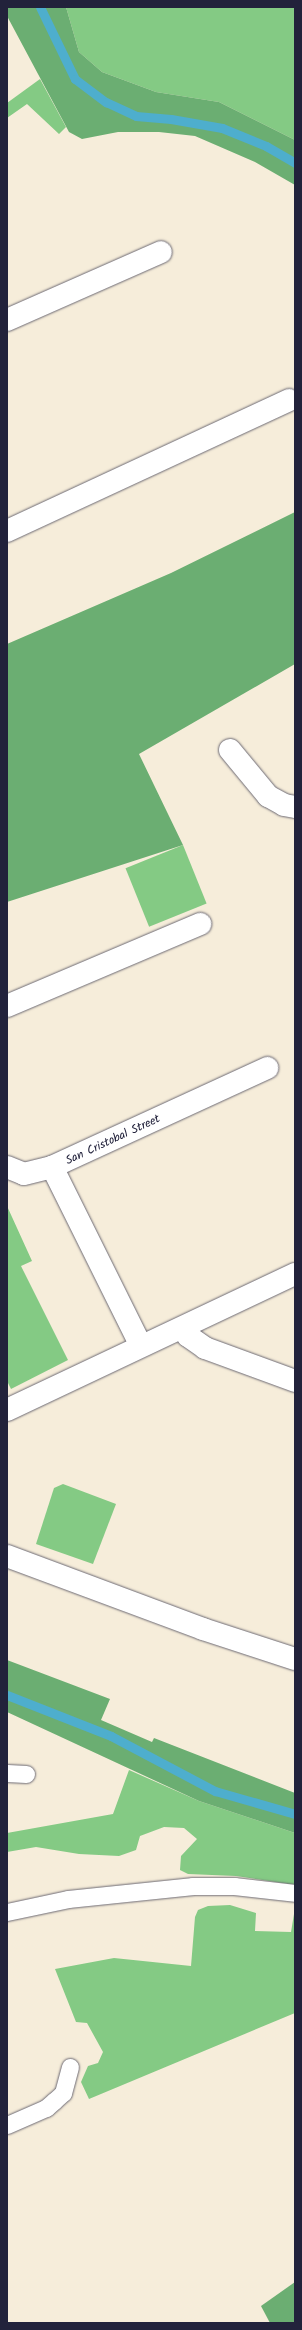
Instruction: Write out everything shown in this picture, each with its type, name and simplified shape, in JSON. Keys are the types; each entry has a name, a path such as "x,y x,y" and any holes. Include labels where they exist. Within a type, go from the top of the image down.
{"street":[{"path":"7,320 161,252"},
{"path":"7,531 289,400"},
{"path":"230,750 268,796 280,804 295,807"},
{"path":"7,1006 200,924"},
{"name":"San Cristobal Street","path":"142,1346 52,1167 267,1068"},
{"path":"7,1167 24,1174 52,1167"},
{"path":"7,1410 142,1346 184,1328 295,1274"},
{"path":"184,1328 188,1336 205,1348 295,1381"},
{"path":"7,1556 203,1629 295,1659"}],"lane":[{"path":"7,1773 26,1774"},
{"path":"7,1912 68,1899 193,1886 234,1886 295,1893"},
{"path":"7,2125 50,2104 63,2093 70,2067"}],"green space":[{"path":"7,7 66,7 79,52 102,72 156,92 219,102 295,140 295,185 255,162 195,136 159,132 118,132 82,139 69,132 7,16"},
{"path":"66,7 295,7 295,140 219,102 156,92 102,72 79,52"},
{"path":"40,79 66,127 59,134 27,104 7,118 7,103"},
{"path":"295,512 295,664 139,754 183,845 7,902 7,644 171,573"},
{"path":"183,845 207,903 149,927 126,868"},
{"path":"7,1206 32,1261 21,1266 68,1360 11,1389 7,1381"},
{"path":"63,1484 116,1504 93,1564 36,1544 54,1488"},
{"path":"7,1660 110,1699 101,1720 152,1742 154,1738 295,1793 295,1833 199,1801 7,1712"},
{"path":"129,1770 199,1801 295,1833 295,1885 236,1876 188,1874 180,1870 181,1856 197,1839 184,1828 164,1827 140,1836 136,1850 119,1856 79,1854 36,1847 7,1852 7,1833 113,1814"},
{"path":"230,1905 256,1913 255,1931 291,1932 295,1908 295,2013 89,2099 81,2082 88,2066 98,2063 103,2052 87,2023 76,2022 55,1969 114,1958 191,1966 195,1917 198,1910 208,1906"},
{"path":"295,2282 295,2323 270,2323 261,2306"}],"waterway":[{"path":"40,7 75,79 106,102 136,116 171,119 222,128 266,146 295,163"},
{"path":"7,1695 111,1736 215,1791 295,1814"}]}
